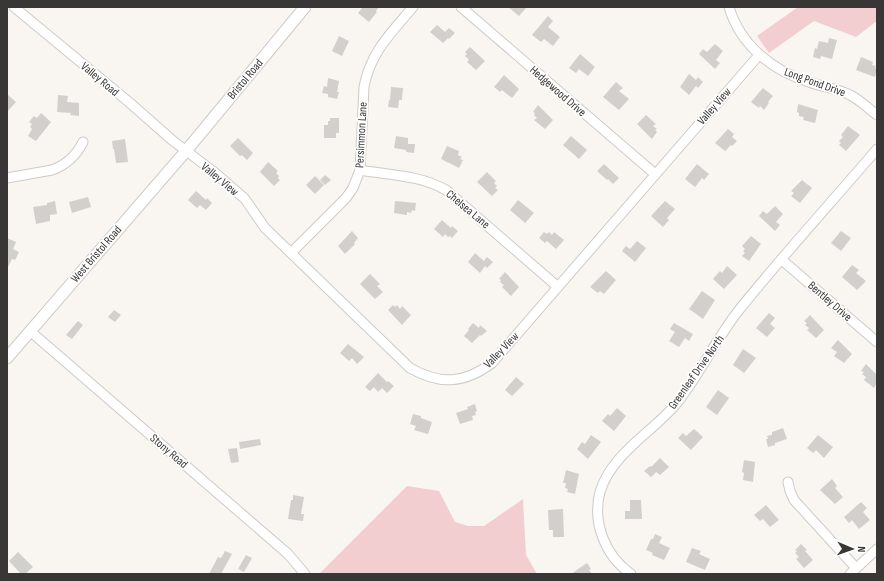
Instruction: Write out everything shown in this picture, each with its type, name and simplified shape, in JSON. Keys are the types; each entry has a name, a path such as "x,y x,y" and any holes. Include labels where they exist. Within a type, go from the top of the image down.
{"main road":[{"name":"Bristol Road","path":"186,151 305,7"},
{"name":"West Bristol Road","path":"7,358 186,151"}],"street":[{"name":"Valley Road","path":"14,7 186,151"},
{"name":"Persimmon Lane","path":"291,253 346,198 353,188 360,170 364,88 369,65 378,50 413,7"},
{"name":"Hedgewood Drive","path":"461,7 655,174"},
{"name":"Long Pond Drive","path":"729,7 744,38 759,55 775,67 796,78 850,94 877,115"},
{"name":"Valley View","path":"186,151 214,172 245,199 265,228 410,368 421,374 438,379 447,380 467,377 481,371 492,363 759,55"},
{"path":"7,178 59,168 76,154 83,142"},
{"name":"Greenleaf Drive North","path":"631,574 619,564 611,554 600,532 598,511 599,496 604,482 617,462 676,404 738,311 877,149"},
{"name":"Chelsea Lane","path":"360,170 422,180 440,187 468,209 558,287"},
{"name":"Bentley Drive","path":"782,260 877,342"},
{"name":"Stony Road","path":"30,331 288,554 305,574"},
{"path":"788,482 794,500 853,571 877,549"}],"shaded area":[{"path":"798,7 877,7 877,21 856,37 814,21 769,53 757,36"},
{"path":"407,486 439,491 455,522 468,526 484,526 523,499 526,555 537,574 319,574"}],"building":[{"path":"363,7 379,7 369,22 358,13"},
{"path":"508,7 527,7 519,16"},
{"path":"548,16 553,21 548,27 560,37 553,46 544,39 541,42 532,35"},
{"path":"437,25 445,32 449,28 455,33 443,43 430,32"},
{"path":"339,36 349,41 342,56 332,51"},
{"path":"829,38 837,40 832,59 821,56 820,59 813,57 815,48 817,49 819,41 828,43"},
{"path":"715,44 723,51 716,60 720,63 715,69 699,54 703,49 707,52"},
{"path":"470,47 485,61 476,70 467,62 469,60 465,56 467,54 465,52"},
{"path":"580,54 595,67 588,76 579,69 576,73 569,68"},
{"path":"861,57 873,62 872,65 876,66 875,68 877,69 875,77 856,70"},
{"path":"689,74 696,80 698,77 703,82 698,88 696,86 689,95 680,87"},
{"path":"504,75 519,89 512,98 502,90 500,92 494,87"},
{"path":"328,78 339,81 337,92 339,92 337,99 328,97 328,94 322,93 324,86 327,87"},
{"path":"616,82 623,88 619,91 629,99 619,110 603,97"},
{"path":"391,87 403,88 402,100 399,100 398,108 388,107"},
{"path":"763,88 773,96 764,110 760,106 759,108 751,102"},
{"path":"7,94 16,102 7,112"},
{"path":"58,95 68,96 67,102 79,103 79,116 70,115 71,113 57,112"},
{"path":"798,104 818,110 815,123 803,120 804,117 799,116 799,113 797,112"},
{"path":"538,105 553,120 545,129 534,120 537,118 533,112"},
{"path":"41,113 51,122 36,141 28,136 32,129 30,127 32,124 29,122 34,116 37,118"},
{"path":"646,115 656,124 653,126 657,129 655,130 657,132 652,139 637,124"},
{"path":"330,118 339,118 339,133 336,133 336,138 324,138 324,125 328,125"},
{"path":"848,126 860,135 846,151 839,145 841,143 839,141 843,137 841,135"},
{"path":"728,129 734,134 732,137 737,141 725,151 715,143"},
{"path":"396,136 408,138 408,144 415,144 414,153 394,148"},
{"path":"571,136 587,150 579,159 563,145"},
{"path":"238,138 253,153 247,160 242,155 240,156 230,146"},
{"path":"125,139 128,162 116,163 112,141"},
{"path":"447,146 459,151 458,155 462,157 460,159 463,160 459,168 441,159"},
{"path":"268,162 278,171 276,173 280,180 274,186 260,172"},
{"path":"604,164 619,178 613,184 597,171"},
{"path":"697,164 709,174 704,180 702,178 695,187 685,179"},
{"path":"487,172 496,181 494,183 497,186 495,188 498,190 492,196 477,182"},
{"path":"325,175 331,180 325,185 320,180"},
{"path":"315,176 324,185 315,194 306,185"},
{"path":"802,180 812,188 800,203 791,196 794,193 791,191"},
{"path":"196,191 212,203 206,210 200,205 197,208 188,200"},
{"path":"88,197 91,207 72,213 69,202"},
{"path":"518,200 534,213 525,223 510,210"},
{"path":"55,201 57,214 50,215 50,221 36,224 33,207 47,205 47,203"},
{"path":"395,201 416,203 415,211 412,210 411,213 407,212 407,215 394,213"},
{"path":"665,201 675,209 667,218 669,220 663,227 651,216"},
{"path":"775,206 783,214 776,222 780,225 775,231 759,216 763,211 767,214"},
{"path":"442,220 451,228 452,226 458,231 452,238 445,234 443,237 434,229"},
{"path":"352,231 358,238 354,243 355,244 345,254 338,246"},
{"path":"841,231 851,238 841,251 831,243"},
{"path":"544,232 547,234 549,232 552,235 554,232 564,240 556,249 547,241 545,243 539,238"},
{"path":"751,236 761,244 749,261 742,256 745,253 743,251 745,249 742,246"},
{"path":"7,238 16,242 13,249 19,252 15,260 12,259 7,269"},
{"path":"637,241 646,248 635,262 622,251 626,246 630,249"},
{"path":"475,253 484,261 487,257 493,262 487,268 485,266 480,273 468,262"},
{"path":"852,265 859,270 856,273 866,281 857,290 842,277"},
{"path":"727,266 737,275 724,289 713,279 720,271 722,273"},
{"path":"606,271 616,280 604,294 600,291 598,293 590,287"},
{"path":"505,272 519,287 511,296 502,287 504,285 499,279"},
{"path":"370,274 380,284 377,286 383,292 375,299 360,284"},
{"path":"702,291 715,300 703,319 689,309"},
{"path":"393,305 395,307 397,305 400,309 402,306 411,315 402,325 388,310"},
{"path":"114,310 121,315 115,322 108,317"},
{"path":"769,313 775,318 770,324 775,328 767,337 756,328"},
{"path":"810,315 824,330 816,338 807,330 809,328 805,325 807,323 804,321"},
{"path":"78,321 83,325 72,339 66,335"},
{"path":"473,323 479,328 480,325 487,331 481,336 480,335 472,343 464,336"},
{"path":"674,323 693,334 689,341 685,338 679,347 669,341 675,332 670,329"},
{"path":"838,340 852,354 844,363 834,356 837,352 831,348"},
{"path":"348,344 364,357 357,364 352,358 349,361 340,353"},
{"path":"743,349 756,358 744,373 733,365"},
{"path":"866,364 877,375 877,383 874,388 864,380 866,377 862,374 864,372 861,371"},
{"path":"378,373 387,382 388,381 394,386 387,393 382,388 378,392 374,387 370,391 365,387"},
{"path":"516,377 524,384 512,396 505,390"},
{"path":"718,390 729,398 717,415 706,407"},
{"path":"475,404 477,411 475,412 476,415 472,416 473,420 460,424 456,413 468,409 467,407"},
{"path":"617,408 626,416 614,431 602,421 608,414 610,416"},
{"path":"413,414 421,416 421,418 432,422 428,434 414,430 416,426 410,424"},
{"path":"783,428 787,439 768,447 766,439 768,439 767,436 772,435 772,432"},
{"path":"694,429 703,437 691,450 678,438 683,433 686,436"},
{"path":"591,435 601,442 588,459 577,449 582,442 585,444"},
{"path":"818,435 833,447 824,458 816,450 813,453 807,448"},
{"path":"260,439 261,445 240,449 239,442"},
{"path":"237,448 239,462 231,463 228,449"},
{"path":"660,458 669,467 660,475 656,472 651,477 644,471 650,466 651,467"},
{"path":"744,460 755,462 753,482 743,480 744,473 742,472"},
{"path":"566,470 579,474 575,494 567,492 568,489 565,488 566,483 563,483"},
{"path":"832,479 837,486 835,488 843,497 835,504 820,490"},
{"path":"293,495 304,497 301,514 304,514 303,521 288,519"},
{"path":"630,500 641,500 642,519 625,519 625,511 630,511"},
{"path":"861,502 867,508 863,512 870,520 859,529 852,520 849,523 844,517"},
{"path":"766,505 779,520 770,527 763,519 760,521 754,515"},
{"path":"563,509 564,537 553,537 553,530 549,530 548,510"},
{"path":"655,534 662,537 659,543 670,548 664,560 652,555 653,553 646,550"},
{"path":"801,544 813,560 804,568 796,559 799,557 795,553 797,551 795,550"},
{"path":"692,548 701,551 699,554 710,559 705,570 686,562"},
{"path":"225,551 232,554 221,574 209,574 218,557 221,558"},
{"path":"18,552 33,567 25,574 21,574 9,561"},
{"path":"246,555 252,558 244,572 238,569"},
{"path":"587,563 592,574 571,574"}]}
